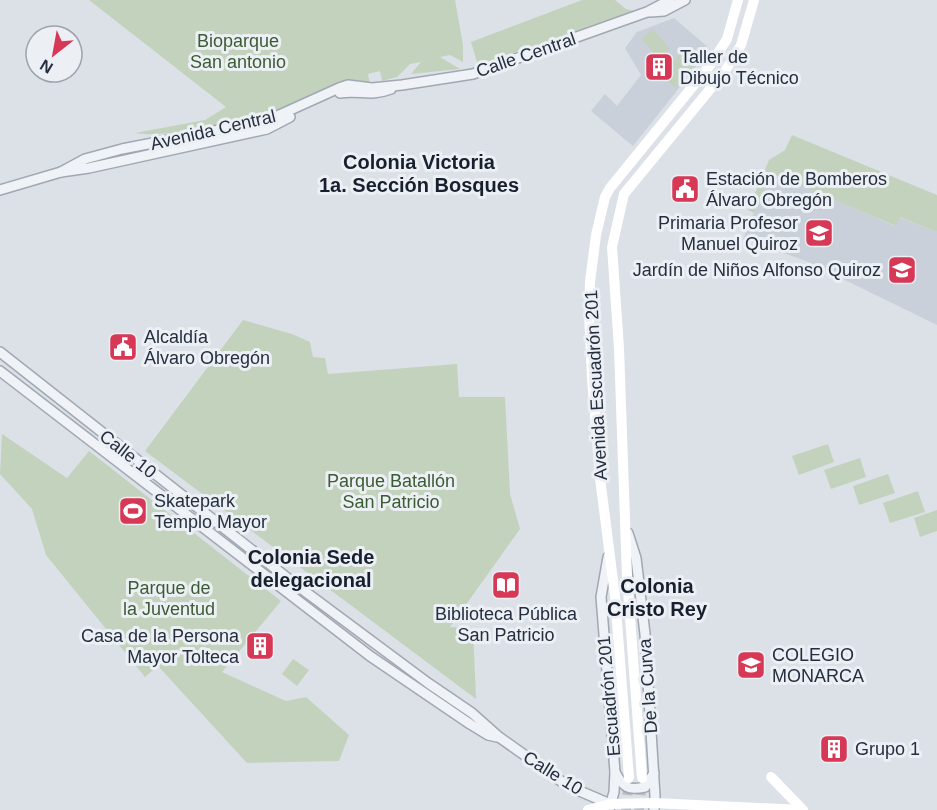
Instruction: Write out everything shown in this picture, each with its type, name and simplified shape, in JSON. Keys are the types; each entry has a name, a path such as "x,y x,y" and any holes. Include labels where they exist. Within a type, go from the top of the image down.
{"main road":[{"name":"Avenida Escuadrón 201","path":"629,778 615,596 592,378 589,312 596,235 605,197 711,64 727,39 738,0"},
{"name":"Avenida Escuadrón 201","path":"642,778 627,577 619,348 612,247 624,194 725,71 741,45 754,0"},
{"path":"630,164 642,172"},
{"path":"771,777 802,810"},
{"path":"588,810 609,807 802,810"}],"street":[{"name":"Calle Central","path":"402,85 473,74 648,12 670,0"},
{"name":"Calle Central","path":"648,12 664,11 685,0"},
{"path":"728,0 735,16"},
{"name":"Avenida Central","path":"0,190 61,172 85,159 122,149 266,121 318,95 348,85 372,88 402,85"},
{"name":"Calle 10","path":"0,352 295,584 472,713 488,731"},
{"name":"Calle 10","path":"0,371 370,656 499,737 568,786 609,807"},
{"name":"De la Curva","path":"626,527 636,558 645,634 654,807"},
{"name":"Escuadrón 201","path":"609,552 602,597 615,772 614,792 609,807"},
{"path":"615,772 625,787 634,789 645,787 654,773"}],"shaded area":[{"path":"674,18 710,49 633,146 591,111 605,94 617,106 641,75 625,48 637,32"},
{"name":"Primaria Profesor Manuel Quiroz","path":"771,172 895,226 899,217 937,232 937,325 806,261 743,239"}],"green space":[{"name":"Bioparque San antonio","path":"89,0 455,0 463,45 463,62 450,55 440,57 460,69 411,74 421,62 410,64 397,77 382,81 380,71 368,74 370,85 353,82 338,83 279,111 229,124 165,134 135,133 205,120 226,107"},
{"path":"582,0 615,0 626,9 636,11 478,65 471,42"},
{"path":"653,29 670,49 658,58 641,38"},
{"path":"681,52 696,64 676,88 661,76"},
{"path":"792,135 937,195 937,232 900,217 896,226 771,173 754,213 748,210 769,160 785,150"},
{"name":"Parque Batallón San Patricio","path":"243,320 292,334 310,342 313,357 325,358 328,374 457,364 459,397 505,397 510,494 520,529 450,627 473,628 476,699 145,451"},
{"name":"Parque de la Juventud","path":"2,434 67,478 89,451 281,601 222,672 286,701 306,697 349,735 339,761 247,763 158,666 145,677 46,555 32,509 0,474"},
{"path":"828,444 834,462 799,475 792,456"},
{"path":"860,458 866,477 831,489 824,470"},
{"path":"888,474 895,493 859,505 853,486"},
{"path":"918,491 925,512 890,523 883,503"},
{"path":"937,510 937,531 920,537 914,518"},
{"path":"293,659 309,670 297,686 282,674"}],"tunnel":[{"path":"639,810 642,778"},
{"path":"626,810 629,779"}],"place":[{"name":"Taller de Dibujo Técnico","path":"659,67"},
{"name":"Estación de Bomberos Álvaro Obregón","path":"685,189"},
{"name":"Primaria Profesor Manuel Quiroz","path":"819,233"},
{"name":"Jardín de Niños Alfonso Quiroz","path":"902,270"},
{"name":"Alcaldía Álvaro Obregón","path":"123,347"},
{"name":"Skatepark Templo Mayor","path":"133,511"},
{"name":"Biblioteca Pública San Patricio","path":"506,585"},
{"name":"Casa de la Persona Mayor Tolteca","path":"260,646"},
{"name":"COLEGIO MONARCA","path":"751,665"},
{"name":"Grupo 1","path":"834,749"}],"district":[{"name":"Colonia Victoria 1a. Sección Bosques","path":"419,174"},
{"name":"Colonia Sede delegacional","path":"311,568"},
{"name":"Colonia Cristo Rey","path":"657,598"}]}
